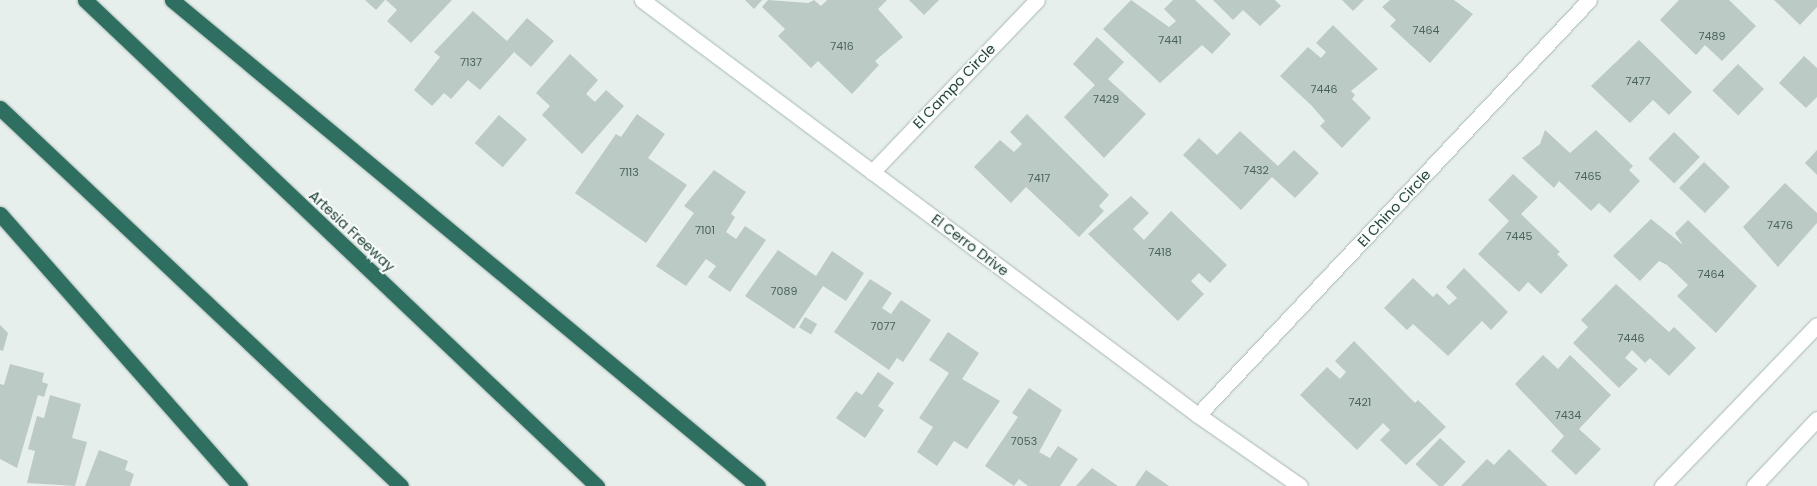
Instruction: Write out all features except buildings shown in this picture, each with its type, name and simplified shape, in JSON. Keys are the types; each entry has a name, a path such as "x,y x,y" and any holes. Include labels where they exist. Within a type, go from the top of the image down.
{"highway":[{"name":"Artesia Freeway","path":"85,0 597,486"},
{"path":"172,0 758,486"},
{"path":"0,108 401,486"},
{"path":"0,214 240,486"}],"street":[{"name":"El Cerro Drive","path":"642,0 1198,415 1300,486"},
{"name":"El Campo Circle","path":"872,172 1037,0"},
{"name":"El Chino Circle","path":"1198,415 1589,0"},
{"path":"1662,486 1817,325"},
{"path":"1754,486 1817,419"}]}
